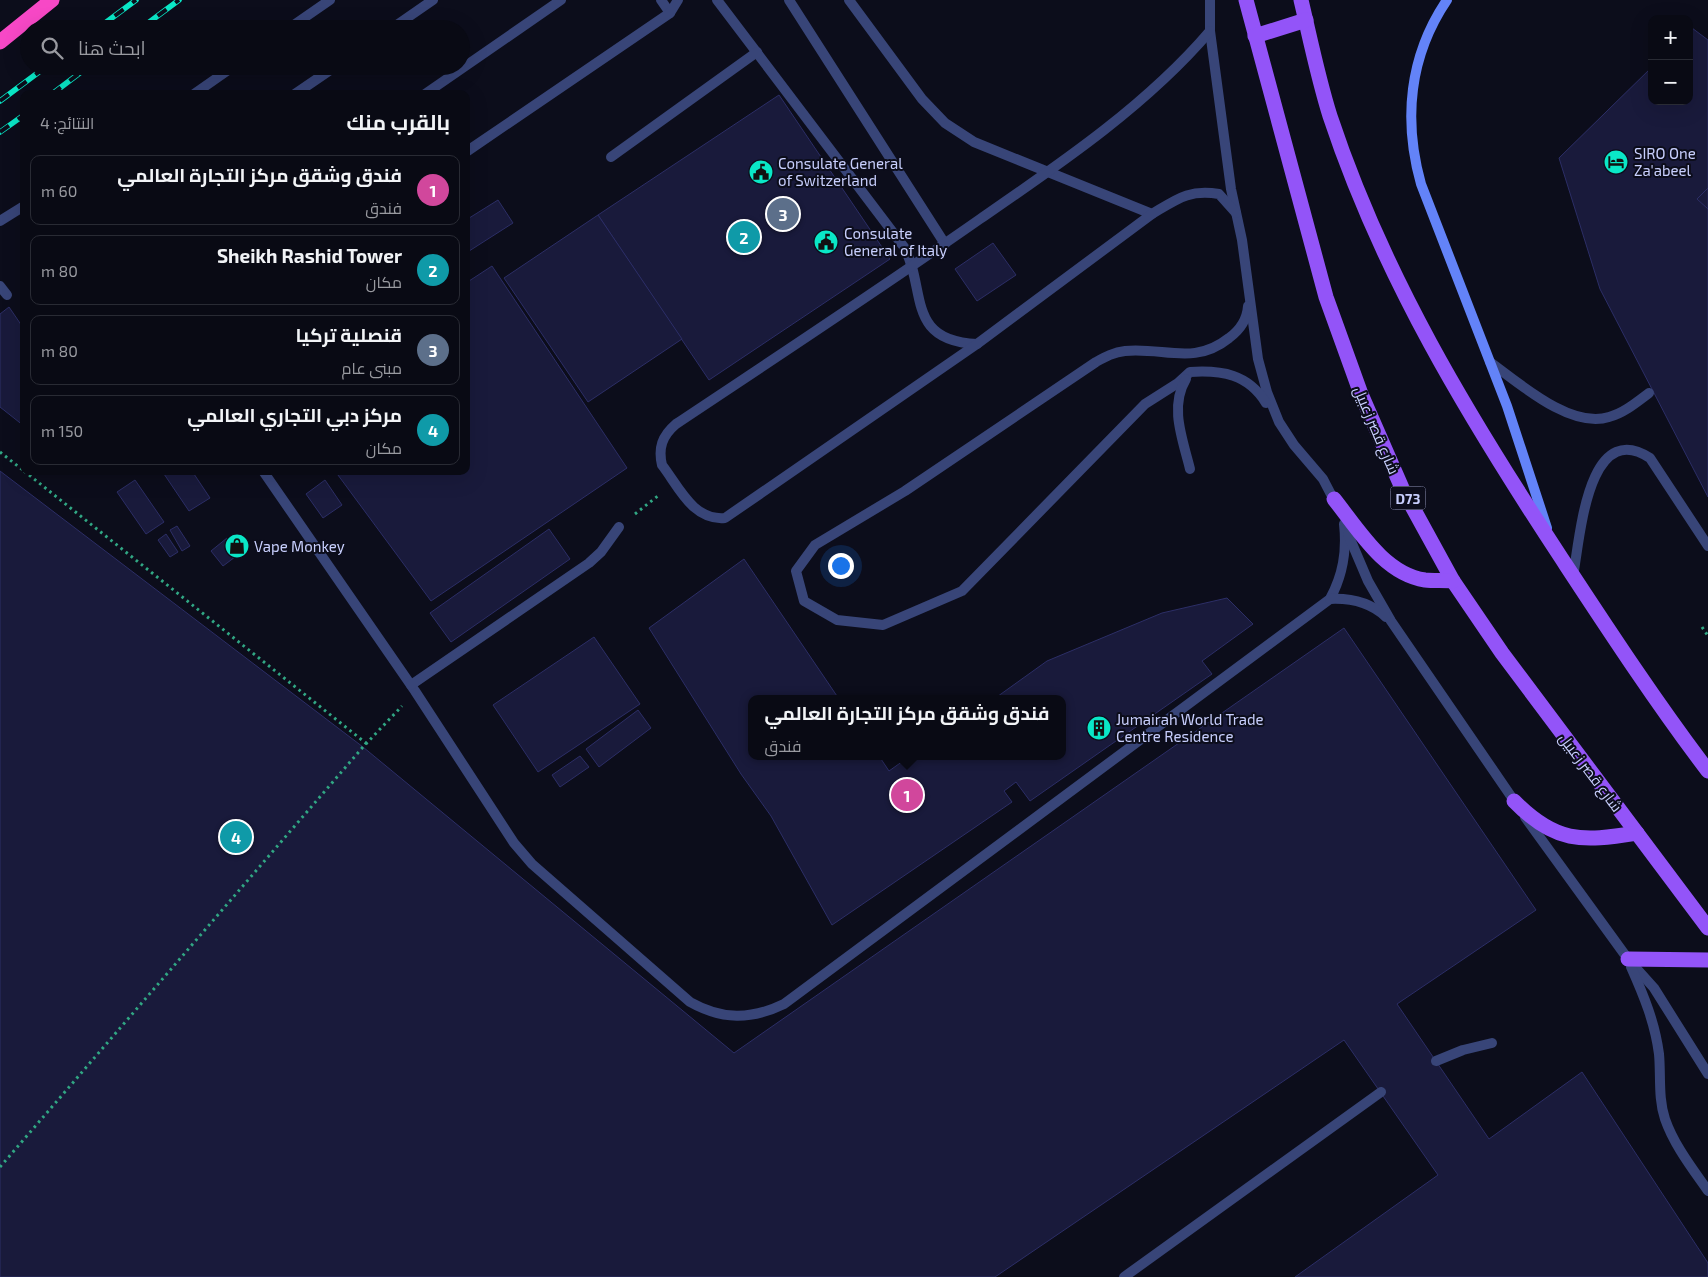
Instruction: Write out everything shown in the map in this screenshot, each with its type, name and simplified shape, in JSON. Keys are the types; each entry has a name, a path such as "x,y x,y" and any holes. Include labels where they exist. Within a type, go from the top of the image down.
{"highway":[{"path":"27,20 52,0"},
{"path":"0,42 20,26"}],"main road":[{"name":"شارع قصر زعبيل","path":"1246,0 1326,297 1358,385 1402,488 1453,581 1502,654 1708,928"},
{"path":"1301,0 1330,114 1363,204 1401,291 1460,398 1550,541 1639,678 1708,770"},
{"path":"1447,0 1432,24 1421,50 1414,76 1410,103 1412,148 1421,184 1523,451 1550,541"},
{"path":"1255,36 1306,20"},
{"path":"1334,499 1369,543 1394,566 1424,580 1453,581"},
{"path":"1514,801 1530,818 1550,830 1573,838 1596,840 1637,833"},
{"path":"1628,959 1708,960"}],"lane":[{"path":"301,20 330,0"},
{"path":"403,20 433,0"},
{"path":"470,63 561,0"},
{"path":"661,0 670,13"},
{"path":"470,149 670,13 678,0"},
{"path":"717,0 904,247 912,266 920,309 927,321 937,332 949,339 962,343 977,344"},
{"path":"789,0 945,244"},
{"path":"849,0 922,99 945,123 974,142 1152,214"},
{"path":"1210,0 1210,31 1236,213 1250,290 1258,359 1267,392 1279,422"},
{"path":"1210,31 1161,83 1047,173 670,429 662,442 660,458 662,465 696,511 714,519 724,518 977,344 1152,214 1181,196 1204,191 1219,194 1236,213"},
{"path":"611,157 757,52"},
{"path":"200,90 221,75"},
{"path":"301,90 323,75"},
{"path":"431,90 452,75"},
{"path":"0,221 20,208"},
{"path":"0,286 8,295"},
{"path":"1250,290 1248,310 1244,323 1219,346 1187,354 1124,351 1110,355 905,491 815,545 796,571 804,601 837,620 883,625 962,591 1145,404 1190,372 1227,372 1246,381 1260,392 1294,445 1323,479 1334,499 1368,581 1391,621 1514,801 1628,959 1654,988 1708,1074"},
{"path":"1490,362 1531,392 1574,416 1586,419 1598,420 1620,413 1649,393"},
{"path":"1190,372 1182,385 1177,401 1177,417 1190,469"},
{"path":"1573,576 1588,496 1600,464 1608,456 1618,451 1635,450 1650,458 1708,546"},
{"path":"266,475 413,688 514,843 553,884 690,1002 720,1015 753,1016 784,1004 1330,600 1337,586 1346,556 1344,524"},
{"path":"413,688 589,563 601,552 619,527"},
{"path":"1330,600 1350,599 1370,605 1391,621"},
{"path":"1628,959 1651,1015 1656,1035 1660,1097 1665,1117 1672,1136 1708,1191"},
{"path":"1436,1061 1463,1050 1492,1043"},
{"path":"1124,1277 1381,1092"}],"path":[{"path":"0,452 20,468"},
{"path":"29,475 367,744"},
{"path":"619,527 675,482"},
{"path":"1702,628 1708,636"},
{"path":"0,1167 367,744 413,688"}],"building":[{"path":"1693,29 1708,40 1708,497 1600,289 1559,158 1648,71 1648,105 1693,105"},
{"path":"779,95 890,259 709,380 598,215"},
{"path":"1708,188 1708,209 1697,199"},
{"path":"498,200 513,223 470,250 470,218"},
{"path":"598,215 682,339 588,402 504,278"},
{"path":"993,243 1016,275 977,301 955,269"},
{"path":"492,266 627,468 431,601 338,475 470,475 470,280"},
{"path":"9,307 20,323 20,423 0,407 0,314"},
{"path":"0,471 363,747 734,1053 1344,628 1536,910 1397,1004 1489,1139 1582,1072 1708,1263 1708,1277 1295,1277 1438,1175 1344,1040 995,1277 0,1277"},
{"path":"165,475 195,475 210,498 189,511"},
{"path":"135,480 164,522 146,534 117,492"},
{"path":"325,480 342,505 323,518 306,494"},
{"path":"177,526 190,546 182,551 170,530"},
{"path":"549,529 570,559 451,642 430,613"},
{"path":"166,534 178,552 170,557 158,540"},
{"path":"227,538 239,554 223,566 211,551"},
{"name":"Jumairah World Trade Centre Residence","path":"744,559 836,695 748,695 748,760 882,760 889,771 904,760 1066,760 1066,695 1000,695 1047,661 1162,613 1227,598 1253,624 1202,661 1212,674 1030,801 1016,782 1004,791 1012,802 832,925 771,816 741,774 649,628"},
{"path":"594,637 640,704 538,772 493,705"},
{"path":"638,710 651,728 599,767 586,749"},
{"path":"580,756 589,767 560,787 552,775"}],"railway":[{"path":"109,20 136,0"},
{"path":"152,20 179,0"},
{"path":"0,101 35,75"},
{"path":"57,90 77,75"},
{"path":"0,132 20,118"}],"place":[{"name":"SIRO One Za'abeel","path":"1616,162"},
{"name":"Consulate General of Switzerland","path":"761,172"},
{"name":"قنصلية تركيا","path":"783,214"},
{"name":"Sheikh Rashid Tower","path":"744,237"},
{"name":"Consulate General of Italy","path":"826,242"},
{"name":"Vape Monkey","path":"237,546"},
{"name":"Jumairah World Trade Centre Residence","path":"1099,728"},
{"name":"فندق وشقق مركز التجارة العالمي","path":"907,795"},
{"name":"مركز دبي التجاري العالمي","path":"236,837"}]}
